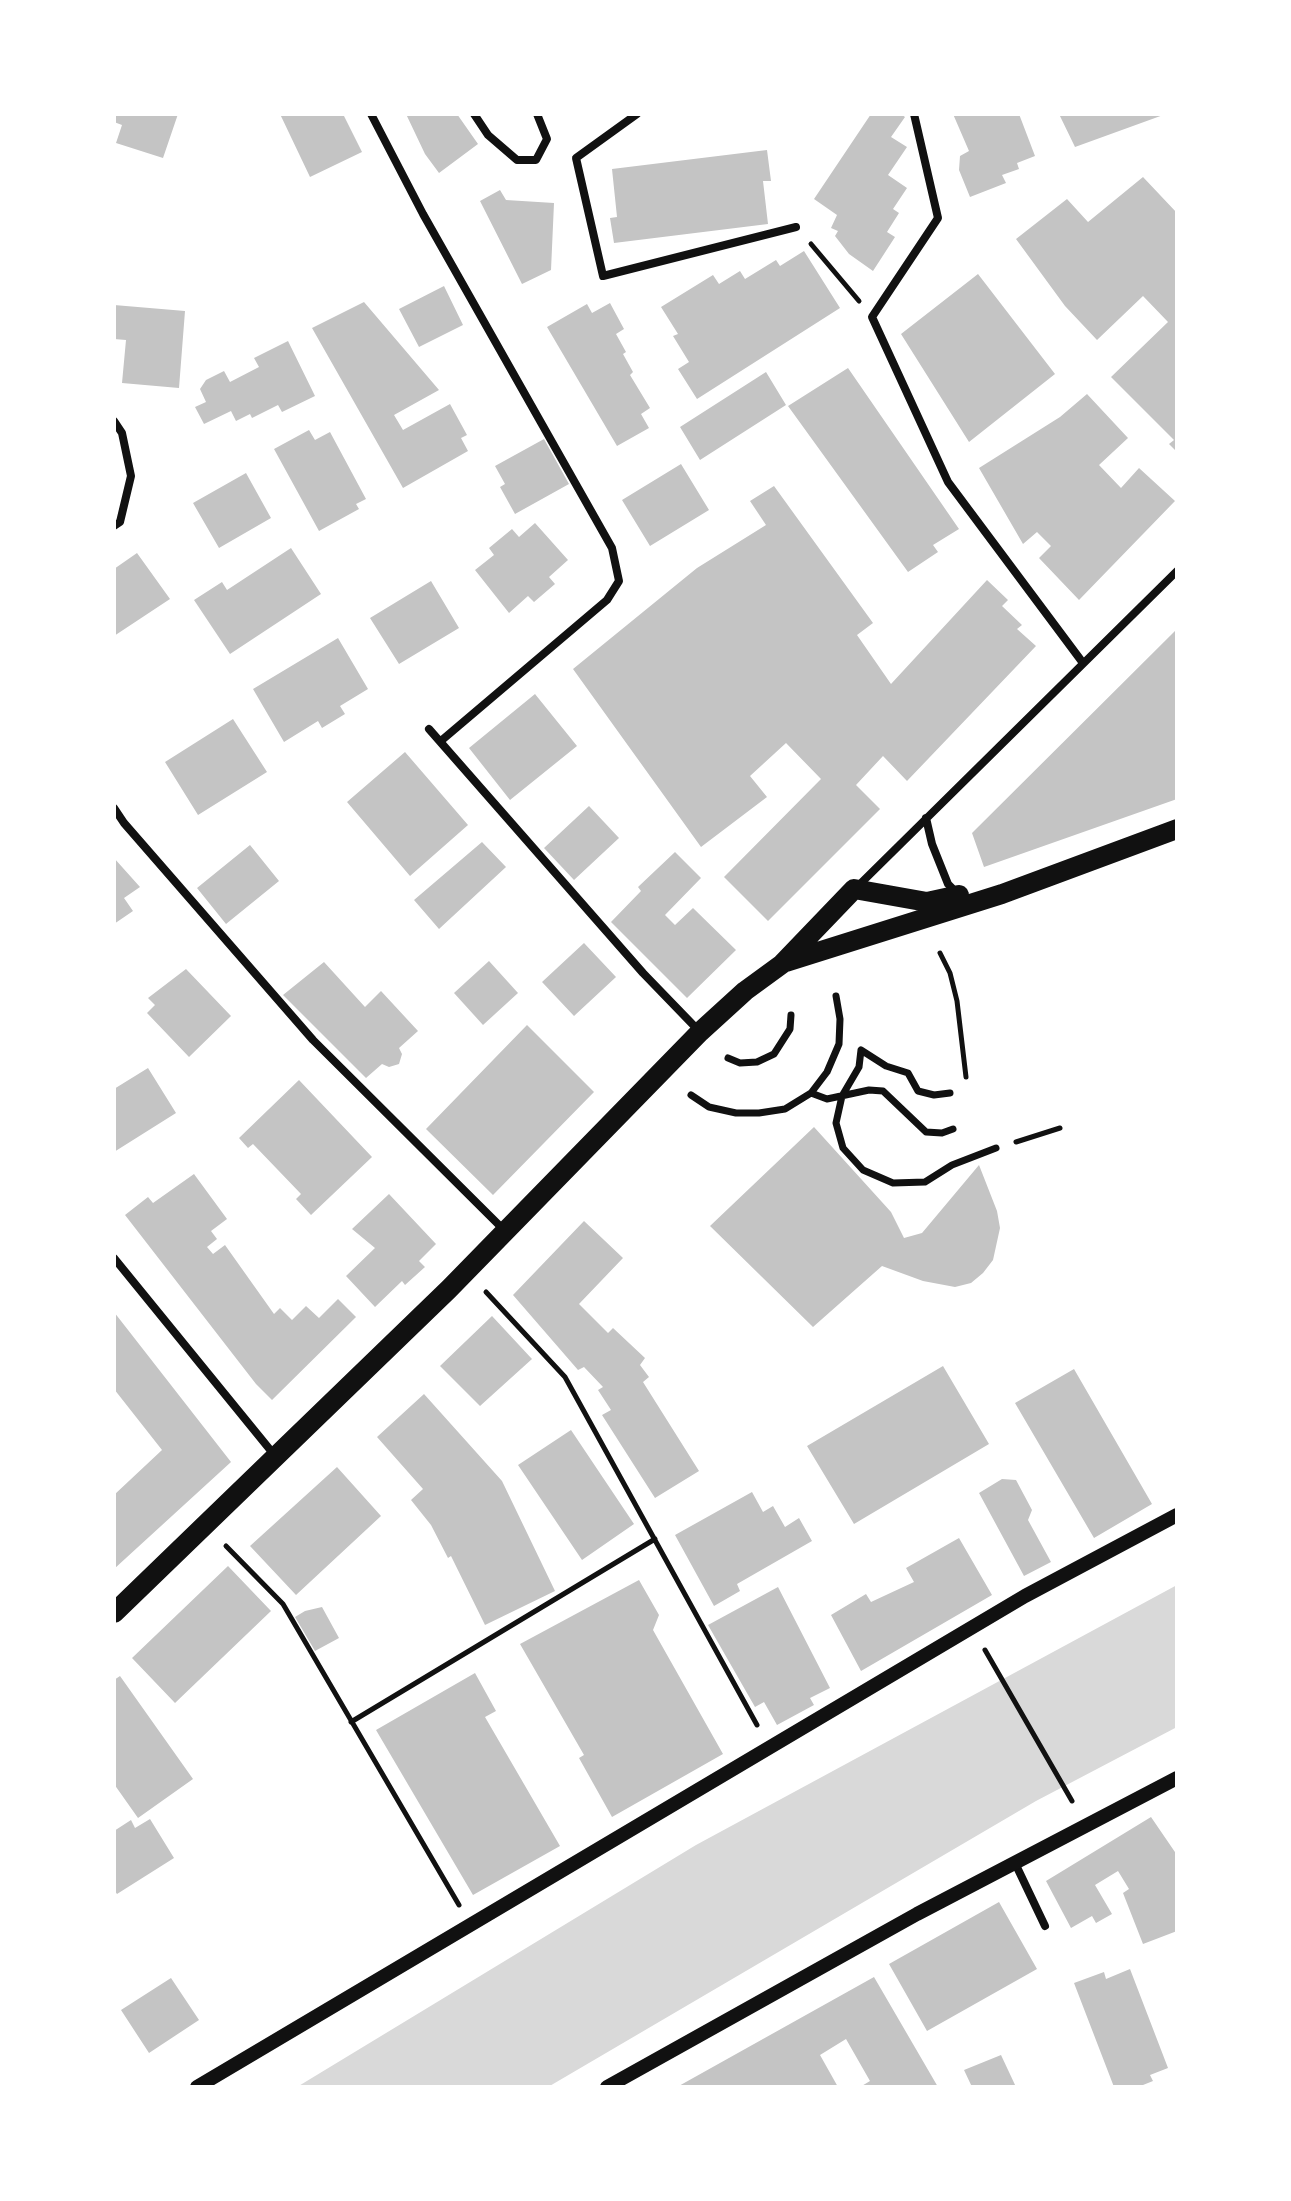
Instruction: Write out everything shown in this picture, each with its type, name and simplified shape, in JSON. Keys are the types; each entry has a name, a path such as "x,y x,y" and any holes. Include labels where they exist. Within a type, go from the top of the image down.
{"main road":[{"path":"782,964 988,898 1177,829"},
{"path":"114,1613 466,1271 700,1032 745,991 782,964 854,889 927,902 959,895"}],"street":[{"path":"371,114 423,214 612,548 619,581 607,600 442,740"},
{"path":"474,114 488,135 517,160 536,160 547,139 537,114"},
{"path":"637,114 576,158 603,276 796,227"},
{"path":"914,114 938,218 872,317 948,482 1083,663"},
{"path":"114,421 122,433 131,476 120,522 114,526"},
{"path":"854,889 1177,571"},
{"path":"429,729 442,740 643,973 700,1032"},
{"path":"114,808 313,1040 505,1230"},
{"path":"926,818 932,844 948,884 959,895 988,898"},
{"path":"691,1095 709,1107 736,1113 759,1113 785,1109 811,1093 827,1072 839,1044 840,1019 836,996"},
{"path":"728,1058 740,1063 757,1062 774,1054 790,1029 791,1015"},
{"path":"950,1093 934,1095 918,1091 908,1073 886,1066 861,1050 859,1067 842,1096 836,1123 843,1148 863,1170 893,1183 925,1182 952,1165 996,1148"},
{"path":"811,1093 827,1099 869,1090 883,1091 926,1132 942,1133 953,1129"},
{"path":"114,1258 277,1457"},
{"path":"197,2087 1025,1596 1177,1515"},
{"path":"607,2087 917,1914 1177,1778"},
{"path":"1015,1863 1045,1926"}],"path":[{"path":"796,227 872,317"},
{"path":"940,953 955,991 968,1092"},
{"path":"996,1148 1060,1128"},
{"path":"466,1271 565,1377 770,1747"},
{"path":"206,1525 283,1604 470,1925"},
{"path":"351,1722 655,1539"},
{"path":"988,1657 1071,1799"}],"shaded area":[{"path":"1177,1585 1177,1727 1036,1801 548,2087 297,2087 696,1845"}],"building":[{"path":"116,114 178,114 163,158 116,143 122,125 114,122"},
{"path":"280,114 343,114 362,152 310,177"},
{"path":"406,114 457,114 478,144 439,173 425,154"},
{"path":"871,114 901,114 905,117 891,137 907,147 888,175 907,188 893,209 899,213 887,232 895,237 873,271 849,254 835,236 838,231 831,228 837,215 814,199"},
{"path":"953,114 1019,114 1035,156 1017,163 1019,169 1002,175 1006,183 970,197 959,170 960,156 969,151"},
{"path":"1059,114 1166,114 1075,147"},
{"path":"767,150 771,181 763,181 768,224 614,243 610,218 617,217 612,169"},
{"path":"1143,177 1177,213 1177,452 1169,444 1174,440 1111,377 1168,322 1143,296 1097,340 1065,306 1016,239 1067,199 1088,222"},
{"path":"500,190 506,200 554,203 551,270 522,284 480,201"},
{"path":"804,251 840,308 697,399 678,369 689,362 673,336 678,334 661,307 713,275 719,284 740,271 745,279 776,260 780,266"},
{"path":"978,274 1055,374 969,442 901,334"},
{"path":"444,286 463,325 419,347 399,309"},
{"path":"364,302 439,390 394,415 403,430 450,404 467,435 461,438 468,451 403,488 312,328"},
{"path":"610,303 624,329 616,334 633,372 630,375 650,408 641,414 649,428 617,446 547,327 587,304 592,313"},
{"path":"114,305 185,311 179,388 122,383 126,340 114,339"},
{"path":"288,341 315,396 282,412 278,405 252,418 250,414 236,421 231,411 204,424 195,407 206,402 200,389 206,380 224,371 230,382 259,367 254,358"},
{"path":"848,368 959,529 933,545 938,552 908,572 788,406"},
{"path":"766,372 786,405 700,460 680,427"},
{"path":"1087,394 1128,438 1099,465 1121,488 1139,468 1175,501 1079,600 1039,558 1051,546 1037,532 1023,544 979,468 1060,417"},
{"path":"309,430 315,440 330,432 366,499 356,504 359,509 319,531 274,449"},
{"path":"544,439 569,484 515,514 500,487 505,484 495,466"},
{"path":"681,464 709,510 650,546 622,500"},
{"path":"246,473 271,518 219,548 193,503"},
{"path":"774,486 873,623 857,635 891,684 987,580 1008,600 1002,606 1022,625 1017,629 1036,646 907,781 883,756 856,785 880,809 768,921 724,877 821,779 786,743 750,776 767,797 701,847 573,669 697,568 766,525 750,501"},
{"path":"535,523 568,560 549,577 555,584 534,602 528,596 509,613 475,570 494,555 489,548 512,529 519,537"},
{"path":"291,548 321,594 230,654 194,600 222,582 227,590"},
{"path":"137,553 170,599 114,636 114,569"},
{"path":"431,581 459,628 399,664 370,618"},
{"path":"1177,629 1177,799 984,867 972,833"},
{"path":"338,638 368,689 340,706 345,714 322,728 318,721 284,742 253,689"},
{"path":"535,694 577,746 510,800 469,748"},
{"path":"233,719 267,772 198,815 165,762"},
{"path":"405,752 468,825 410,876 347,802"},
{"path":"589,806 619,838 574,880 544,848"},
{"path":"482,842 506,867 439,929 414,900"},
{"path":"250,845 279,881 226,924 197,888"},
{"path":"675,852 701,878 665,915 675,925 693,908 736,950 687,998 611,922 641,891 638,887"},
{"path":"114,858 140,887 124,898 133,911 114,924"},
{"path":"584,943 616,977 574,1016 542,982"},
{"path":"489,961 518,993 483,1025 454,993"},
{"path":"324,962 365,1007 381,991 418,1031 399,1048 402,1054 399,1064 389,1067 382,1064 366,1078 283,995"},
{"path":"186,969 231,1016 189,1057 147,1013 155,1005 148,998"},
{"path":"527,1025 594,1092 493,1195 426,1129"},
{"path":"148,1068 176,1113 114,1152 114,1089"},
{"path":"299,1080 372,1157 311,1215 296,1199 301,1194 253,1144 248,1148 239,1138"},
{"path":"814,1127 891,1212 904,1238 922,1233 979,1165 997,1211 1000,1228 993,1260 983,1273 971,1283 955,1287 923,1281 882,1266 813,1327 710,1226"},
{"path":"194,1174 227,1219 211,1231 217,1239 207,1247 213,1254 225,1245 274,1314 280,1308 292,1320 306,1306 319,1318 338,1299 356,1317 272,1400 256,1384 125,1215 148,1197 153,1203"},
{"path":"389,1194 436,1244 419,1261 425,1267 405,1285 402,1281 375,1307 346,1276 375,1248 352,1229"},
{"path":"584,1221 623,1258 579,1304 608,1333 613,1328 645,1358 640,1365 649,1377 643,1382 699,1471 655,1498 602,1415 611,1410 598,1390 603,1387 584,1367 578,1370 513,1295"},
{"path":"114,1312 231,1462 114,1569 114,1495 162,1450 114,1389"},
{"path":"492,1316 532,1359 480,1406 440,1366"},
{"path":"943,1366 989,1444 854,1524 807,1446"},
{"path":"1074,1369 1152,1504 1094,1538 1015,1403"},
{"path":"424,1394 502,1481 555,1591 485,1625 451,1556 448,1558 431,1525 411,1500 423,1489 377,1437"},
{"path":"571,1430 634,1524 582,1560 518,1465"},
{"path":"337,1467 381,1516 296,1595 250,1546"},
{"path":"1002,1479 1016,1480 1032,1510 1028,1520 1051,1562 1024,1576 979,1493"},
{"path":"752,1492 763,1512 773,1506 785,1527 799,1518 812,1541 737,1584 740,1591 714,1606 675,1535"},
{"path":"959,1538 992,1595 861,1671 831,1615 866,1594 871,1602 914,1582 906,1568"},
{"path":"228,1566 271,1611 175,1703 132,1658"},
{"path":"639,1580 659,1615 653,1630 723,1754 612,1817 579,1758 584,1755 520,1644"},
{"path":"778,1587 830,1688 810,1698 814,1705 777,1725 764,1702 755,1707 708,1625"},
{"path":"322,1607 339,1638 315,1651 295,1617"},
{"path":"475,1673 496,1711 485,1717 560,1846 473,1895 376,1730"},
{"path":"120,1676 193,1779 138,1818 114,1784 114,1680"},
{"path":"1151,1817 1177,1855 1177,1931 1143,1944 1123,1893 1129,1889 1118,1871 1095,1885 1112,1914 1096,1923 1092,1916 1071,1928 1046,1881"},
{"path":"150,1819 174,1858 117,1894 114,1890 114,1831 131,1820 135,1828"},
{"path":"999,1902 1037,1969 927,2031 889,1964"},
{"path":"1130,1969 1168,2068 1150,2075 1153,2081 1138,2087 1114,2087 1074,1983 1104,1972 1106,1979"},
{"path":"874,1977 938,2087 860,2087 870,2081 846,2039 820,2055 838,2087 677,2087"},
{"path":"171,1978 199,2020 149,2053 121,2010"},
{"path":"1001,2055 1016,2087 972,2087 964,2070"}]}
